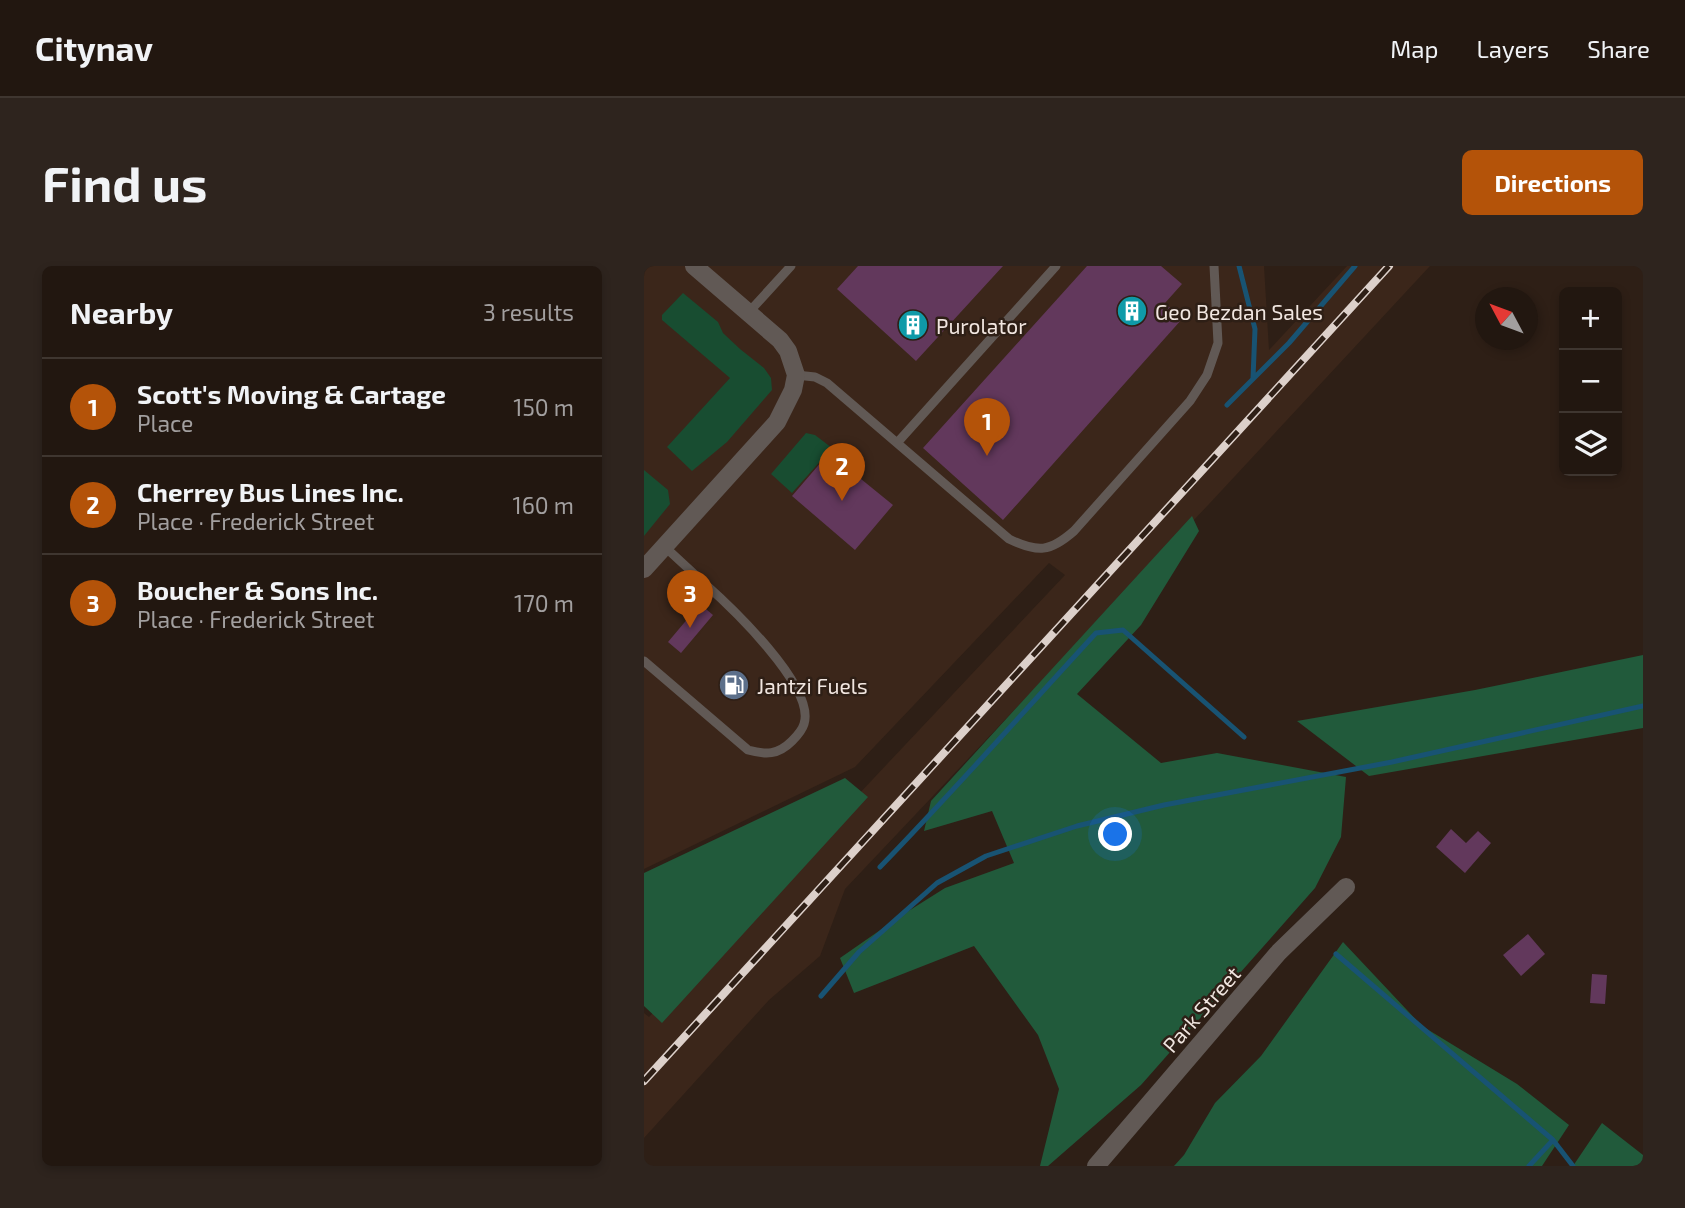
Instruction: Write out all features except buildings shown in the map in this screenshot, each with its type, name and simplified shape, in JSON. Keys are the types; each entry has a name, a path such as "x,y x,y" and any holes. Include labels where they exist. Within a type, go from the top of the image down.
{"street":[{"path":"644,569 777,422 793,390 796,374 791,357 780,340 694,266"},
{"name":"Park Street","path":"1096,1166 1279,952 1346,887"}],"lane":[{"path":"749,312 791,266"},
{"path":"897,443 1056,266"},
{"path":"796,374 815,377 827,383 1009,539 1039,550 1059,544 1074,531 1190,401 1207,374 1218,343 1214,266"},
{"path":"644,660 748,750 761,754 775,753 798,735 805,722 804,708 796,688 762,638 665,547"}],"shaded area":[{"path":"644,266 1264,266 1269,350 1347,266 1430,266 845,889 820,956 769,1000 644,1138 644,1013 649,1017 1065,575 1049,563 855,767 644,869"}],"green space":[{"path":"683,293 718,322 723,333 764,368 771,378 772,390 727,442 692,471 667,447 730,378 662,320 662,315"},
{"path":"806,433 815,435 832,448 792,493 771,474"},
{"path":"644,470 668,490 670,504 644,536"},
{"path":"1192,516 1199,531 1141,625 1077,694 1161,763 1217,753 1346,777 1341,837 1315,888 1141,1085 1048,1166 1040,1166 1059,1089 1038,1035 974,946 854,993 840,958 945,888 1014,863 992,811 924,831 931,801"},
{"path":"1643,655 1643,728 1369,776 1297,721 1475,690"},
{"path":"845,778 868,797 662,1023 644,1006 644,873"},
{"path":"1343,942 1422,1026 1517,1084 1569,1125 1542,1166 1174,1166 1184,1155 1215,1103 1261,1056"},
{"path":"1602,1123 1643,1155 1643,1166 1573,1166"}],"waterway":[{"path":"1239,266 1255,329 1253,378"},
{"path":"1227,405 1289,343 1355,266"},
{"path":"880,867 1096,633 1123,630 1244,737"},
{"path":"821,996 859,952 937,883 986,856 1077,826 1164,805 1392,762 1643,706"},
{"path":"1336,954 1553,1140 1573,1166"},
{"path":"1529,1166 1553,1140"}],"railway":[{"path":"644,1081 1389,266"}],"place":[{"name":"Geo Bezdan Sales","path":"1132,311"},
{"name":"Purolator","path":"913,325"},
{"name":"Scott's Moving & Cartage","path":"987,456"},
{"name":"Cherrey Bus Lines Inc.","path":"842,501"},
{"name":"Boucher & Sons Inc.","path":"690,628"},
{"name":"Jantzi Fuels","path":"734,685"}]}
